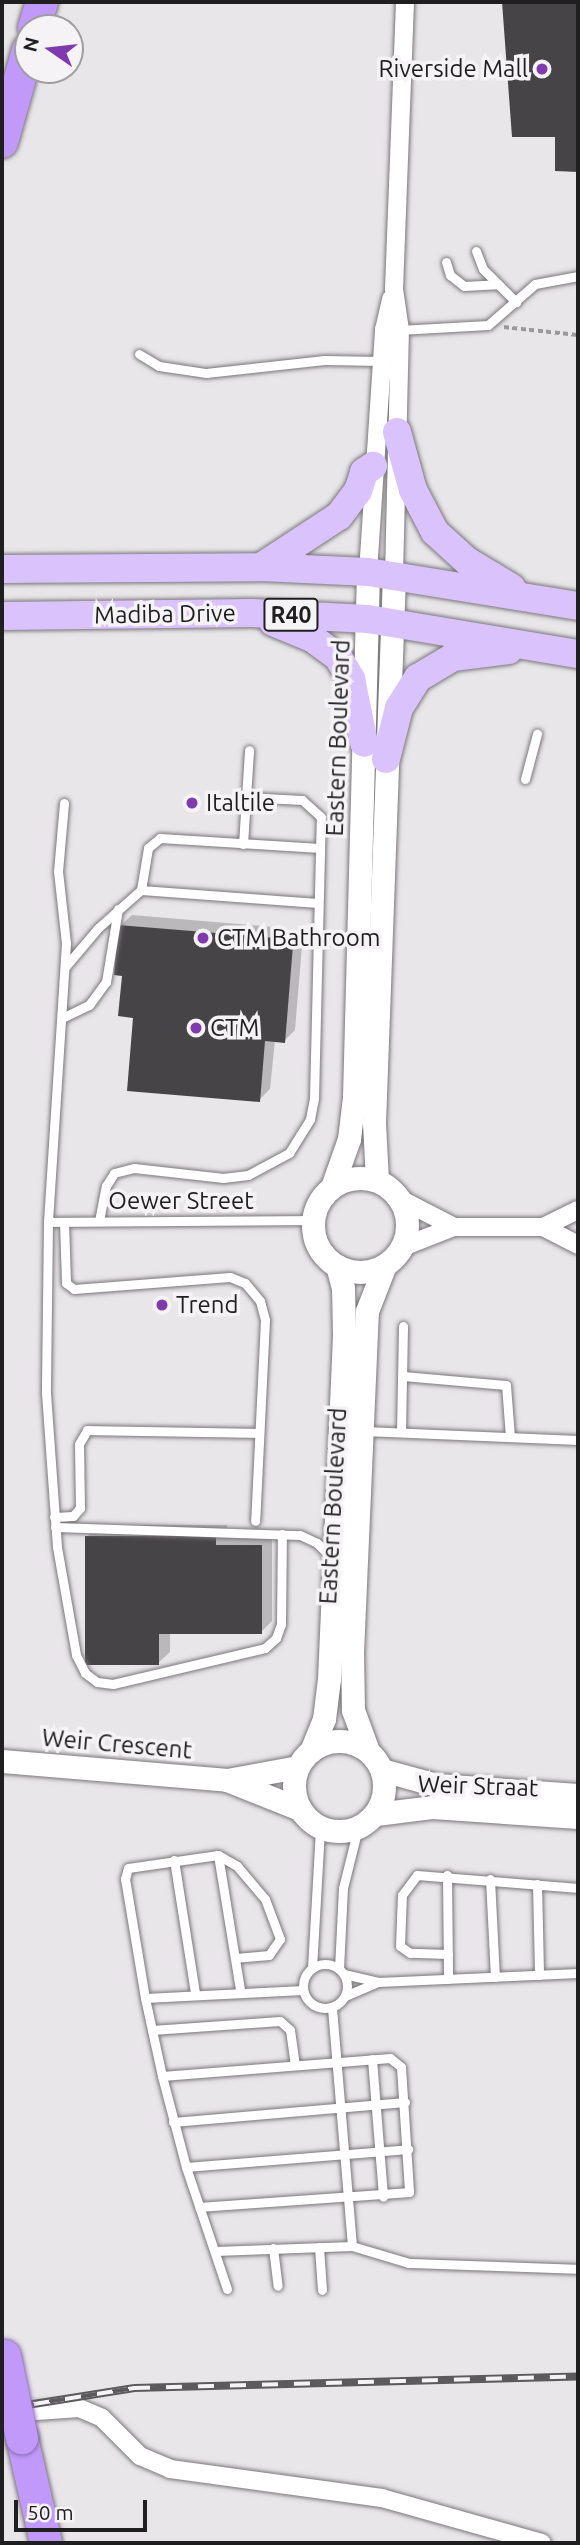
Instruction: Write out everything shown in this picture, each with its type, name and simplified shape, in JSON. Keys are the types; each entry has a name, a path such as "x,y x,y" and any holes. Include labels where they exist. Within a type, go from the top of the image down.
{"highway":[{"path":"2,142 18,84"},
{"path":"4,2348 12,2426 46,2543"}],"main road":[{"path":"397,432 413,490 435,532 467,561 527,596"},
{"path":"261,567 339,516 359,491 364,472 373,466"},
{"name":"Madiba Drive","path":"2,569 261,567 381,573 578,606"},
{"path":"251,613 312,638 338,657 351,678 375,751"},
{"name":"Madiba Drive","path":"2,615 251,613 380,620 578,654"},
{"path":"375,751 410,686 427,670 453,657 547,648"}],"street":[{"name":"Eastern Boulevard","path":"304,1759 327,1702 344,1334 343,1288 337,1266 318,1247 313,1220 316,1207 332,1187 349,1139 353,1111 375,751 381,573 397,432 392,330 405,2"},
{"name":"Eastern Boulevard","path":"381,573 373,466 381,361 392,330"},
{"name":"Eastern Boulevard","path":"375,751 377,1180"},
{"path":"332,1187 346,1180 377,1180 400,1199 454,1227"},
{"name":"Eastern Boulevard","path":"375,1760 356,1723 352,1698 367,1311 407,1227 400,1199"},
{"path":"337,1266 361,1272 454,1227 542,1227 578,1210"},
{"path":"542,1227 578,1245"},
{"path":"227,1780 304,1759 333,1741 375,1760 447,1786 578,1795"},
{"path":"300,1809 294,1781 304,1759"},
{"path":"227,1780 300,1809 320,1828 332,1832 358,1828 376,1814 384,1793 375,1760"},
{"name":"Weir Crescent","path":"2,1761 227,1780"},
{"name":"Weir Straat","path":"376,1814 432,1807 578,1817"},
{"path":"12,2426 79,2407 102,2418 140,2456 170,2469 382,2498 542,2543"}],"lane":[{"path":"476,251 497,284 516,302"},
{"path":"446,262 450,275 464,286 497,284"},
{"path":"392,330 488,325 542,281 578,276"},
{"path":"139,354 159,366 196,372 324,359 381,361"},
{"path":"525,779 537,734"},
{"path":"243,844 249,750"},
{"path":"99,1221 109,1179 124,1169 223,1178 248,1175 283,1157 296,1145 310,1119 321,817 312,805 302,800 245,797"},
{"path":"64,803 58,871 65,915 65,967 48,1222 44,1330 54,1522 76,1655 90,1679 113,1684 239,1656 271,1643 281,1624 282,1534"},
{"path":"65,967 118,909 141,890 146,855 155,840 320,848"},
{"path":"141,890 318,903"},
{"path":"62,1018 89,1005 106,982 118,909"},
{"name":"Oewer Street","path":"48,1222 313,1220"},
{"path":"64,1222 66,1283 74,1289 230,1277 253,1291 265,1320 255,1521"},
{"path":"401,1432 403,1326"},
{"path":"402,1376 506,1385 510,1437"},
{"path":"54,1522 73,1516 80,1508 79,1444 87,1430 259,1433"},
{"path":"362,1431 578,1440"},
{"path":"54,1522 282,1534 317,1542 334,1561"},
{"path":"303,1990 312,1968 320,1828"},
{"path":"345,1996 341,1972 343,1888 358,1828"},
{"path":"218,1855 240,1990"},
{"path":"227,2289 173,2122 145,1998 126,1873 133,1866 218,1855 258,1889 278,1929 274,1952 236,1958"},
{"path":"174,1860 195,1993"},
{"path":"448,1954 410,1953 400,1946 405,1888 424,1873 578,1888"},
{"path":"447,1875 448,1979"},
{"path":"490,1879 495,1977"},
{"path":"537,1884 539,1975"},
{"path":"312,1968 326,1964 341,1972 378,1982 578,1973"},
{"path":"303,1990 313,2005 332,2007 345,1996 378,1982"},
{"path":"145,1998 240,1990 303,1990"},
{"path":"332,2007 346,2200 352,2246"},
{"path":"152,2030 282,2021 290,2030 295,2064"},
{"path":"162,2076 372,2059 399,2063 405,2102 409,2192 346,2200 200,2207"},
{"path":"372,2059 383,2197"},
{"path":"173,2122 405,2102"},
{"path":"186,2167 408,2149"},
{"path":"215,2251 352,2246 410,2263 578,2269"},
{"path":"319,2247 322,2290"},
{"path":"273,2248 278,2286"}],"path":[{"path":"488,325 578,335"}],"building":[{"name":"Riverside Mall","path":"502,2 578,2 578,172 555,171 555,137 512,137"},
{"path":"118,925 276,938 275,944 293,945 285,1043 265,1041 260,1102 127,1091 133,1018 118,1016 122,976 114,975"},
{"path":"85,1536 216,1536 216,1545 262,1545 262,1634 159,1634 159,1665 85,1665"}],"railway":[{"path":"2,2409 134,2388 578,2376"}],"place":[{"name":"Riverside Mall","path":"542,69"},
{"name":"Italtile","path":"192,803"},
{"name":"CTM Bathroom","path":"203,938"},
{"name":"CTM","path":"196,1028"},
{"name":"Trend","path":"162,1305"}]}
